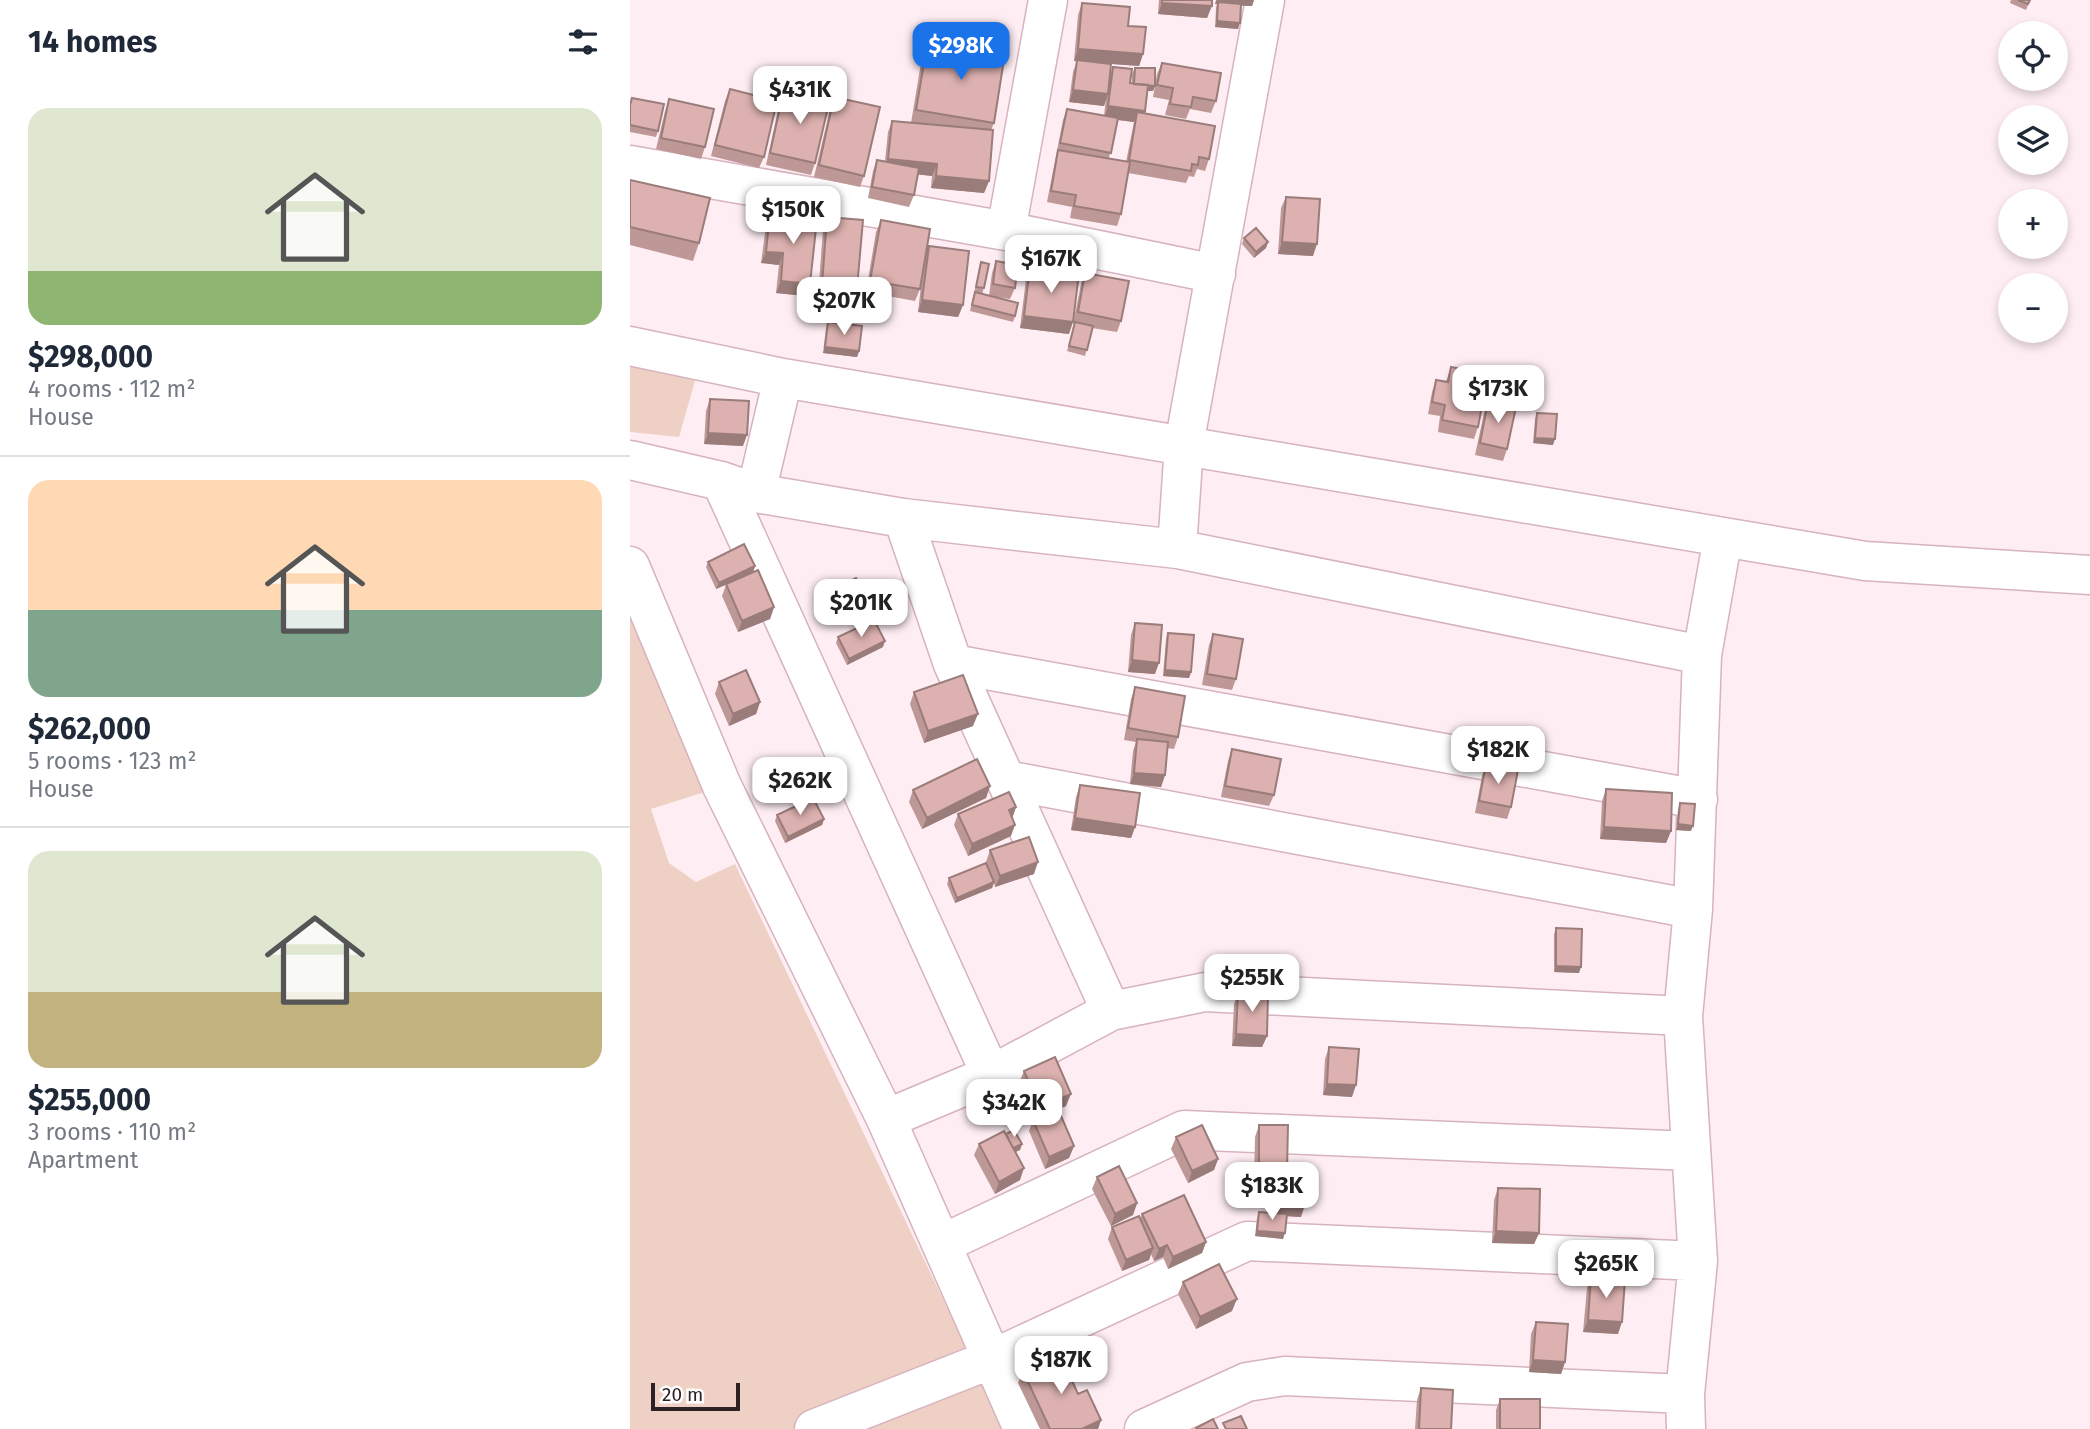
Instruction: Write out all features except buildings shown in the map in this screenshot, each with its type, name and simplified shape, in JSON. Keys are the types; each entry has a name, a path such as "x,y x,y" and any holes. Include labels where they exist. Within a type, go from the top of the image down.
{"street":[{"path":"1006,231 1048,0"},
{"path":"1177,549 1184,445 1265,0"},
{"path":"630,165 1006,231 1216,274"},
{"path":"630,346 783,378 1865,561 2090,575"},
{"path":"783,378 738,487 991,1075"},
{"path":"630,460 738,487 904,518 1177,549 1702,655"},
{"path":"904,518 953,664 1111,1011"},
{"path":"1144,1429 1247,1382 1285,1376 1686,1412 1698,1261 1684,1016 1693,909 1702,655 1723,537"},
{"path":"630,566 722,786 886,1119 1023,1429"},
{"path":"953,664 1698,799"},
{"path":"1006,780 1693,909"},
{"path":"886,1119 991,1075 1111,1011 1205,992 1684,1016"},
{"path":"942,1244 1184,1130 1691,1151"},
{"path":"814,1429 992,1359 1247,1241 1698,1261"}],"shaded area":[{"path":"630,344 701,360 679,437 630,432"},
{"path":"630,617 708,791 651,809 669,863 696,882 735,864 972,1360 993,1361 1022,1429 630,1429"}]}
